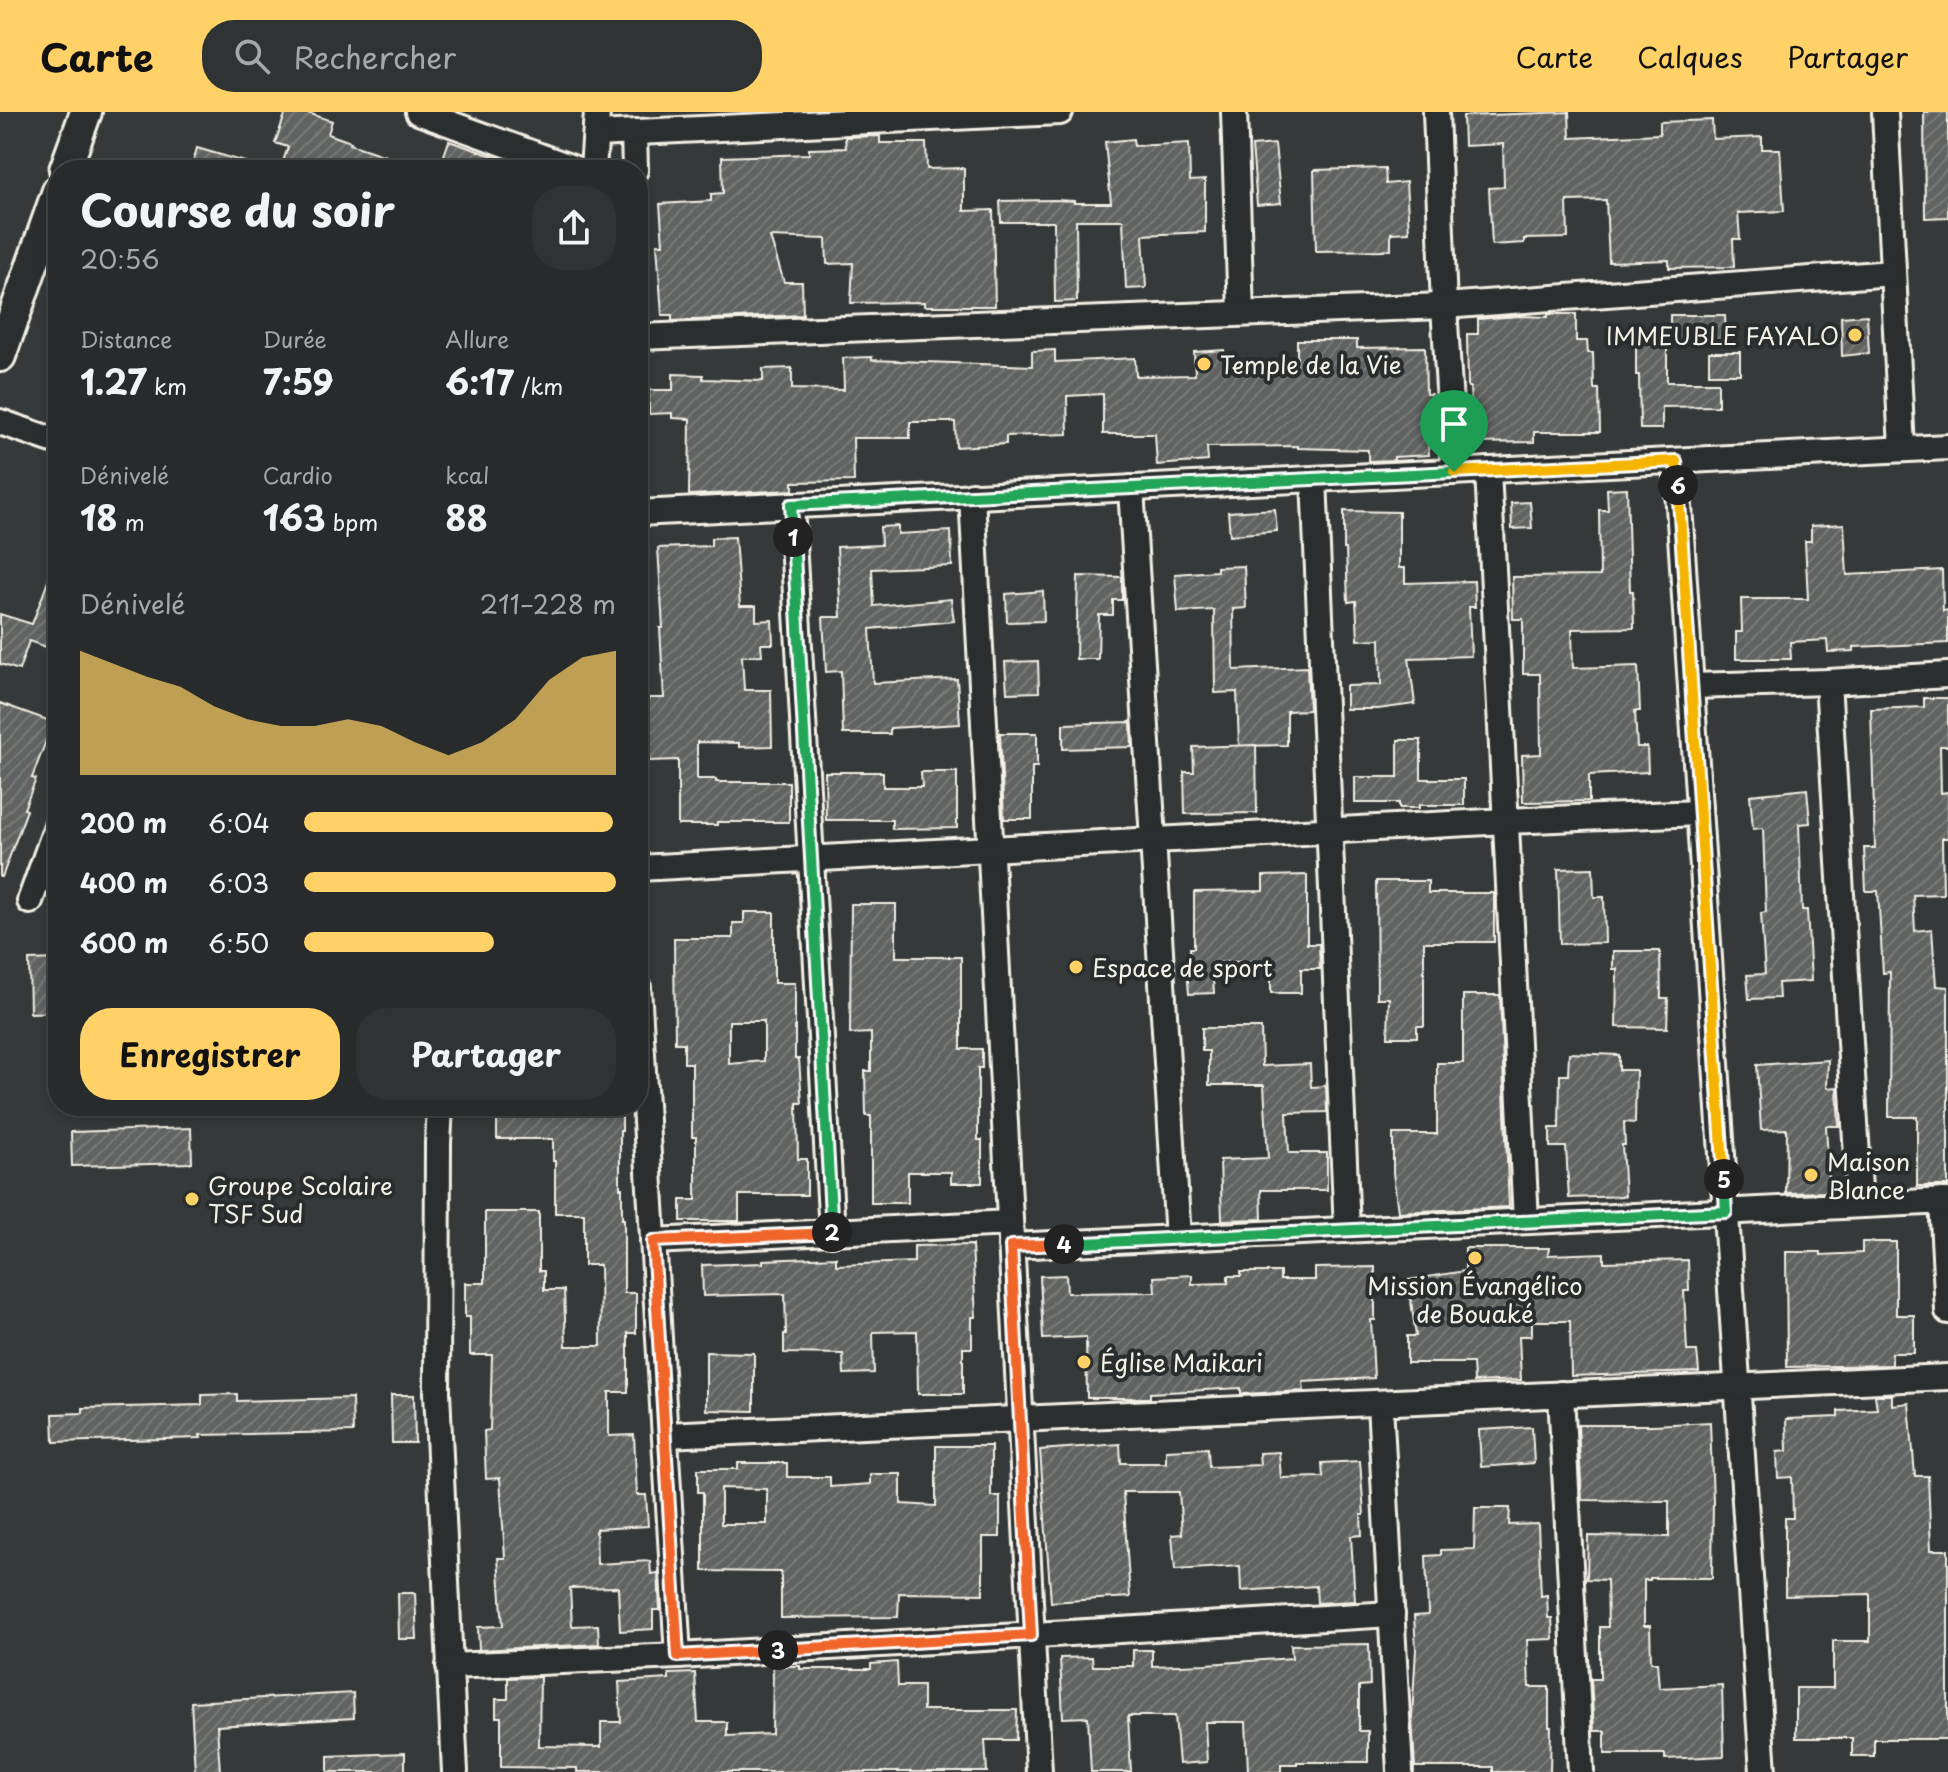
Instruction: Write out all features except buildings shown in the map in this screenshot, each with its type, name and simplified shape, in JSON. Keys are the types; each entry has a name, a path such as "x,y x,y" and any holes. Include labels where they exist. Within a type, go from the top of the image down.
{"main road":[{"path":"69,160 86,112"},
{"path":"0,356 48,244"}],"street":[{"path":"418,112 550,160"},
{"path":"594,160 596,123 634,133 1060,112"},
{"path":"1234,112 1241,313"},
{"path":"1436,112 1454,472"},
{"path":"1885,112 1902,449"},
{"path":"634,133 635,160"},
{"path":"648,336 1444,306 1893,273"},
{"path":"0,422 48,439"},
{"path":"648,512 1948,447"},
{"path":"1676,461 1763,1772"},
{"path":"1488,470 1526,1221"},
{"path":"1314,479 1347,1230"},
{"path":"1131,488 1178,1238"},
{"path":"972,495 1039,1772"},
{"path":"791,505 832,1233"},
{"path":"1691,686 1948,675"},
{"path":"1828,682 1860,1205"},
{"path":"648,867 1699,813"},
{"path":"30,901 48,851"},
{"path":"440,1116 437,1392 455,1772"},
{"path":"646,1116 678,1656"},
{"path":"653,1241 832,1233 1178,1238 1945,1201 1948,1311"},
{"path":"665,1435 1948,1377"},
{"path":"1561,1394 1581,1772"},
{"path":"1380,1403 1400,1772"},
{"path":"449,1666 678,1656 1392,1614"}],"place":[{"name":"IMMEUBLE FAYALO","path":"1855,335"},
{"name":"Temple de la Vie","path":"1204,364"},
{"name":"Espace de sport","path":"1076,967"},
{"name":"Maison Blance","path":"1811,1175"},
{"name":"Groupe Scolaire TSF Sud","path":"192,1199"},
{"name":"Mission Évangélico de Bouaké","path":"1475,1258"},
{"name":"Église Maikari","path":"1084,1362"}],"route":[{"path":"1676,461 1726,1212 1011,1246 1031,1635 678,1656 653,1241 832,1233 791,505 1454,472 1676,461"}]}
